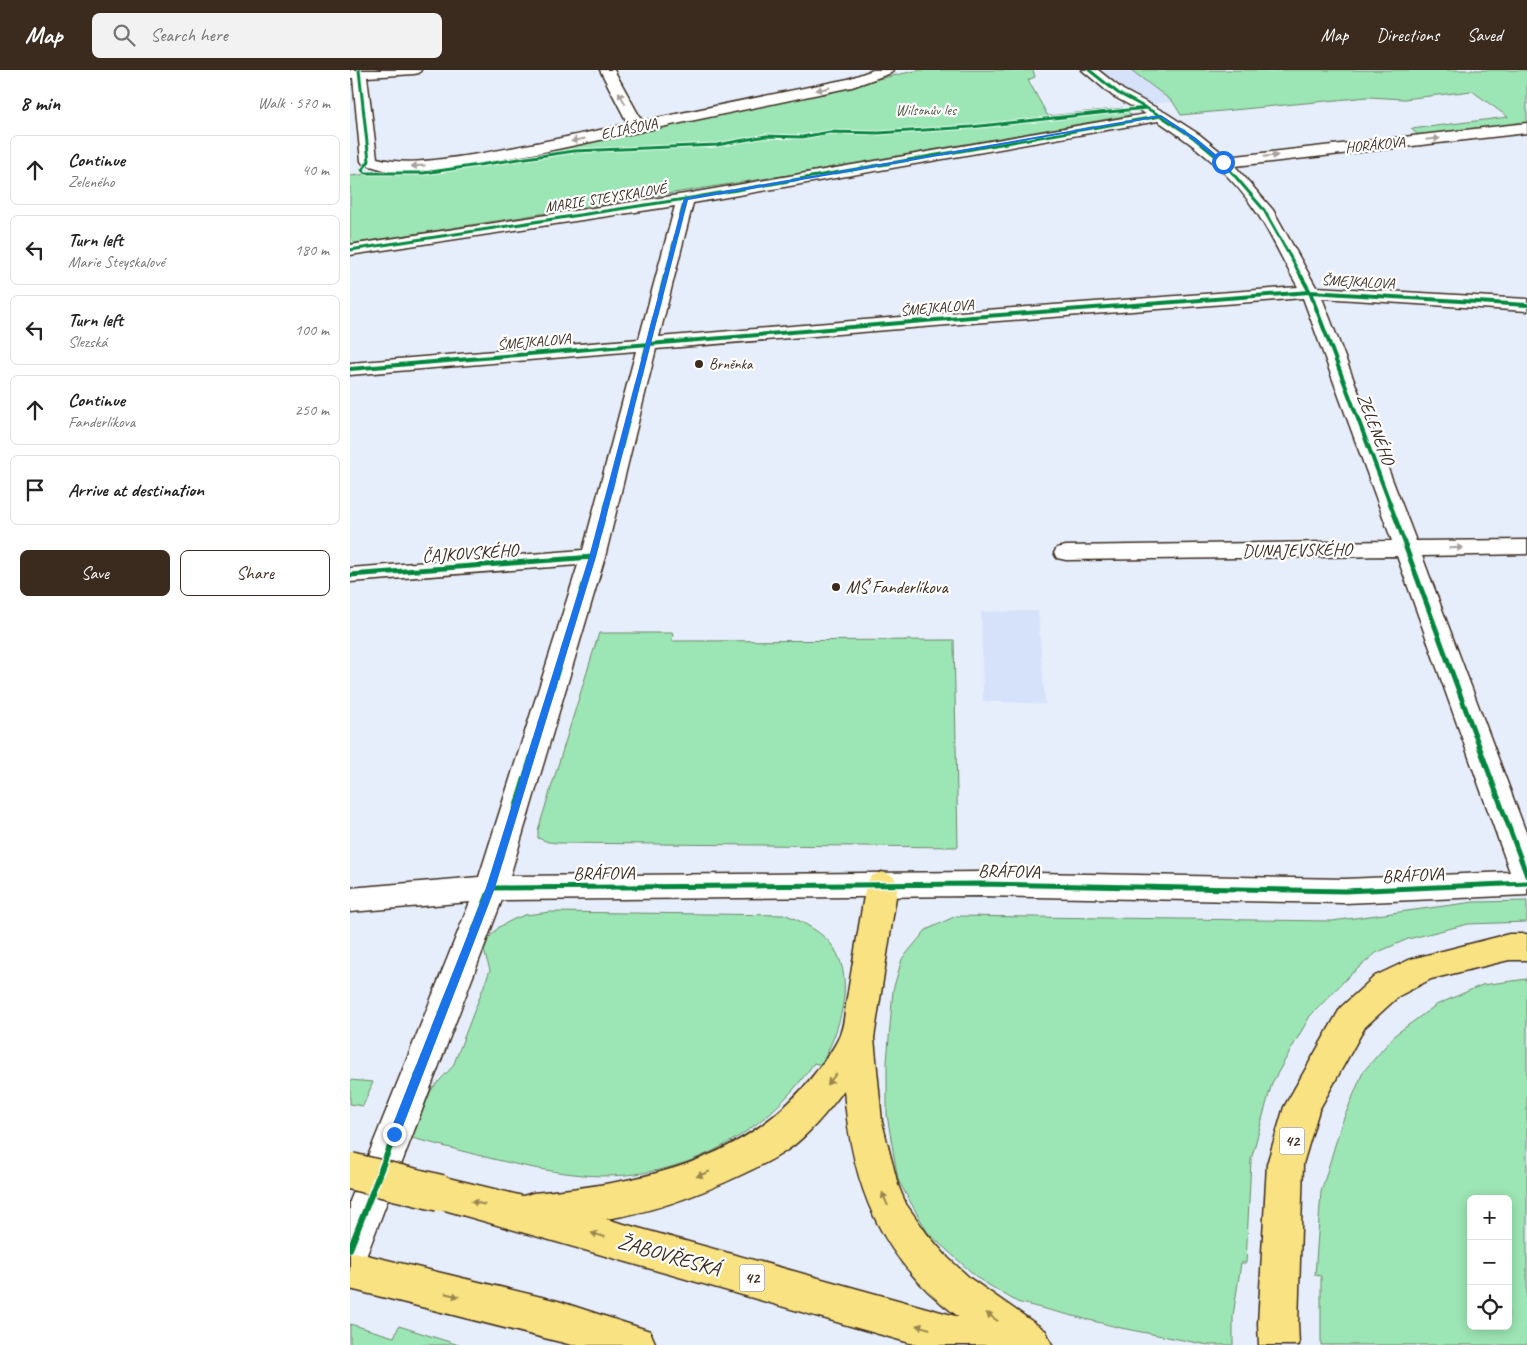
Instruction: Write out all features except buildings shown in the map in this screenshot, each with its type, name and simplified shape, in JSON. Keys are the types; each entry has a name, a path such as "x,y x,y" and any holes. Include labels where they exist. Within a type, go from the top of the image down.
{"highway":[{"path":"882,884 858,1038 864,1122 879,1185 892,1216 913,1247 934,1271 957,1292 1032,1345"},
{"name":"42","path":"1279,1334 1285,1164 1302,1107 1353,1017 1386,986 1423,968 1509,947 1527,947"},
{"path":"517,1212 593,1204 662,1190 710,1172 756,1150 782,1134 814,1103 838,1072 858,1038"},
{"name":"ŽABOVŘESKÁ","path":"350,1171 517,1212 987,1345"},
{"path":"350,1270 558,1321 636,1345"}],"street":[{"path":"356,73 414,70"},
{"path":"607,70 637,127"},
{"name":"ELIÁŠOVA","path":"356,73 369,161 383,167 432,165 545,147 852,83 886,70"},
{"name":"ZELENÉHO","path":"1089,70 1118,94 1161,116 1194,138 1223,162 1264,210 1310,292 1527,876"},
{"name":"MARIE STEYSKALOVÉ","path":"350,250 685,199 1161,116"},
{"name":"HORÁKOVA","path":"1223,162 1527,128"},
{"path":"350,1249 491,888 593,557 685,199"},
{"name":"ŠMEJKALOVA","path":"350,369 963,318 1310,292 1527,304"},
{"name":"DUNAJEVSKÉHO","path":"1066,553 1527,547"},
{"name":"ČAJKOVSKÉHO","path":"350,575 593,557"},
{"name":"BRÁFOVA","path":"350,900 491,888 980,884 1345,891 1527,883"}],"shaded area":[{"path":"1099,70 1131,70 1173,102 1151,104 1125,90"},
{"path":"1038,611 1045,704 983,701 981,612"}],"green space":[{"name":"Wilsonův les","path":"920,70 1033,70 1035,77 1028,80 1048,116 1123,108 1131,115 794,174 350,244 350,176 437,167 527,153"},
{"path":"1131,70 1527,70 1527,126 1421,137 1411,129 1508,117 1472,91 1404,99 1368,97 1181,115 1173,102"},
{"path":"599,633 673,633 672,641 954,640 958,847 558,843 538,838 538,830"},
{"path":"1527,901 1527,922 1468,924 1408,939 1376,953 1349,976 1310,1016 1272,1083 1251,1160 1246,1263 1241,1263 1233,1316 1233,1345 1208,1345 1121,1328 1017,1302 979,1279 928,1233 898,1180 887,1115 887,1062 893,990 902,959 926,930 956,916 1332,921 1474,902"},
{"path":"551,912 787,915 819,933 830,942 840,962 844,976 842,1007 839,1022 828,1052 821,1065 814,1063 793,1090 769,1114 743,1134 714,1150 683,1163 651,1172 617,1176 561,1173 497,1160 412,1138 431,1090 453,1066 490,970 484,951 488,939 499,927 514,919 525,915"},
{"path":"1527,979 1527,1345 1321,1345 1321,1276 1315,1275 1321,1192 1341,1125 1363,1072 1396,1034 1436,1005 1482,985"},
{"path":"350,1080 373,1082 363,1106 350,1104"},
{"path":"350,1324 394,1337 399,1326 459,1345 350,1345"}],"cycle path":[{"path":"359,70 369,161 362,170 365,173 424,173 574,151 717,145 766,136 802,137 830,132 879,133 971,127 1146,108"},
{"path":"1089,70 1118,93 1161,116 1194,138 1223,162 1264,210 1310,292 1527,876"},
{"path":"350,250 685,199 1161,116"},
{"path":"350,1249 491,888 593,557 685,199"},
{"path":"350,369 972,317 1310,292 1527,305"},
{"path":"350,575 593,557"},
{"path":"491,888 980,884 1345,891 1527,883"}],"place":[{"name":"Brněnka","path":"699,364"},
{"name":"MŠ Fanderlíkova","path":"836,587"}],"route":[{"path":"394,1134 491,888 593,557 685,199 1148,120 1161,116 1194,138 1223,162"}]}
